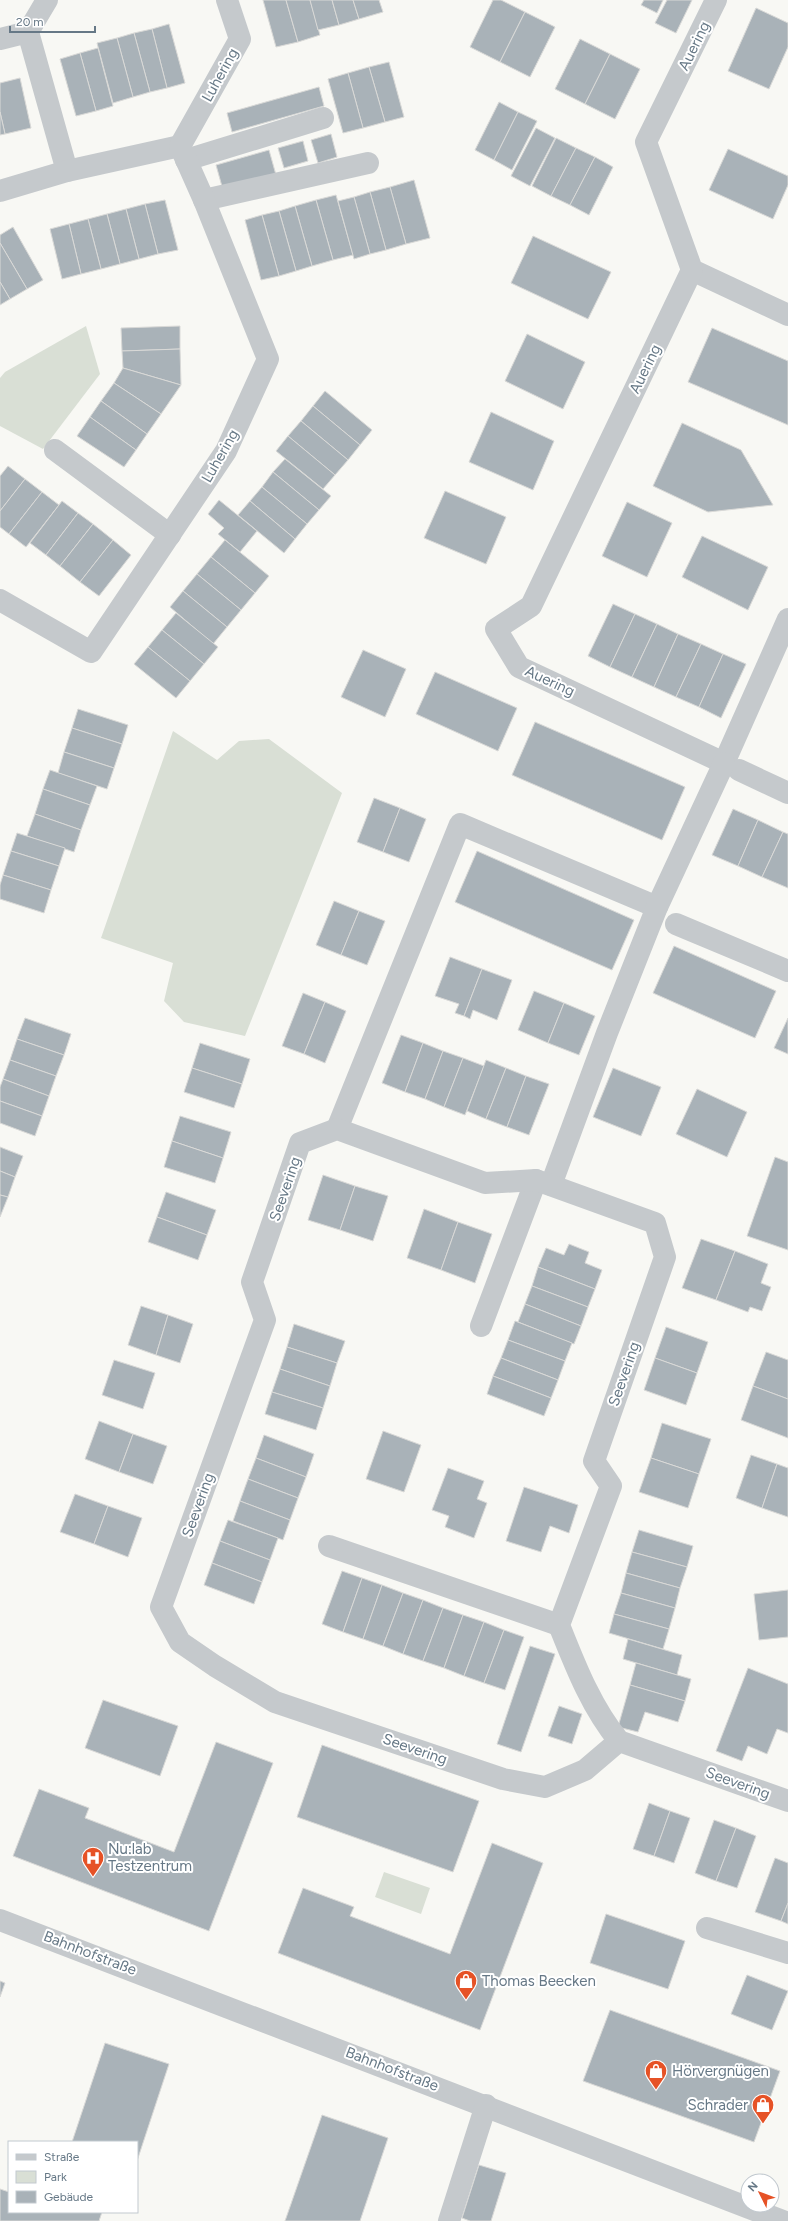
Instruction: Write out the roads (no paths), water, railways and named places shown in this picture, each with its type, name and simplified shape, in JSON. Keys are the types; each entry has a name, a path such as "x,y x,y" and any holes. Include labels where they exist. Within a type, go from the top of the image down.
{"street":[{"path":"0,39 28,32 47,0"},
{"name":"Luhering","path":"0,600 91,652 226,451 268,359 204,200 183,153 240,39 227,0"},
{"name":"Auering","path":"716,0 646,142 692,270 531,606 496,629 519,667 731,766"},
{"path":"28,32 67,171"},
{"path":"0,191 67,171 183,153 323,118"},
{"path":"204,200 368,163"},
{"path":"692,270 788,315"},
{"path":"55,450 170,535"},
{"path":"481,1326 607,1033 657,907 731,766 788,619"},
{"path":"731,766 788,793"},
{"path":"337,1129 460,824 657,907"},
{"path":"676,924 788,971"},
{"name":"Seevering","path":"559,1624 611,1486 594,1461 665,1257 655,1223 543,1183 485,1183 337,1129 300,1143 252,1282 265,1320 161,1607 180,1642 215,1666 275,1702 503,1779 545,1787 585,1770 619,1741 788,1801"},
{"path":"329,1546 559,1624 575,1665 603,1721 619,1741"},
{"name":"Bahnhofstraße","path":"0,1920 486,2105 783,2221"},
{"path":"707,1928 788,1953"},
{"path":"449,2221 486,2105"}],"place":[{"name":"Nu:lab Testzentrum","path":"93,1878"},
{"name":"Thomas Beecken","path":"466,2000"},
{"name":"Hörvergnügen","path":"656,2090"},
{"name":"Schrader","path":"763,2124"}]}
